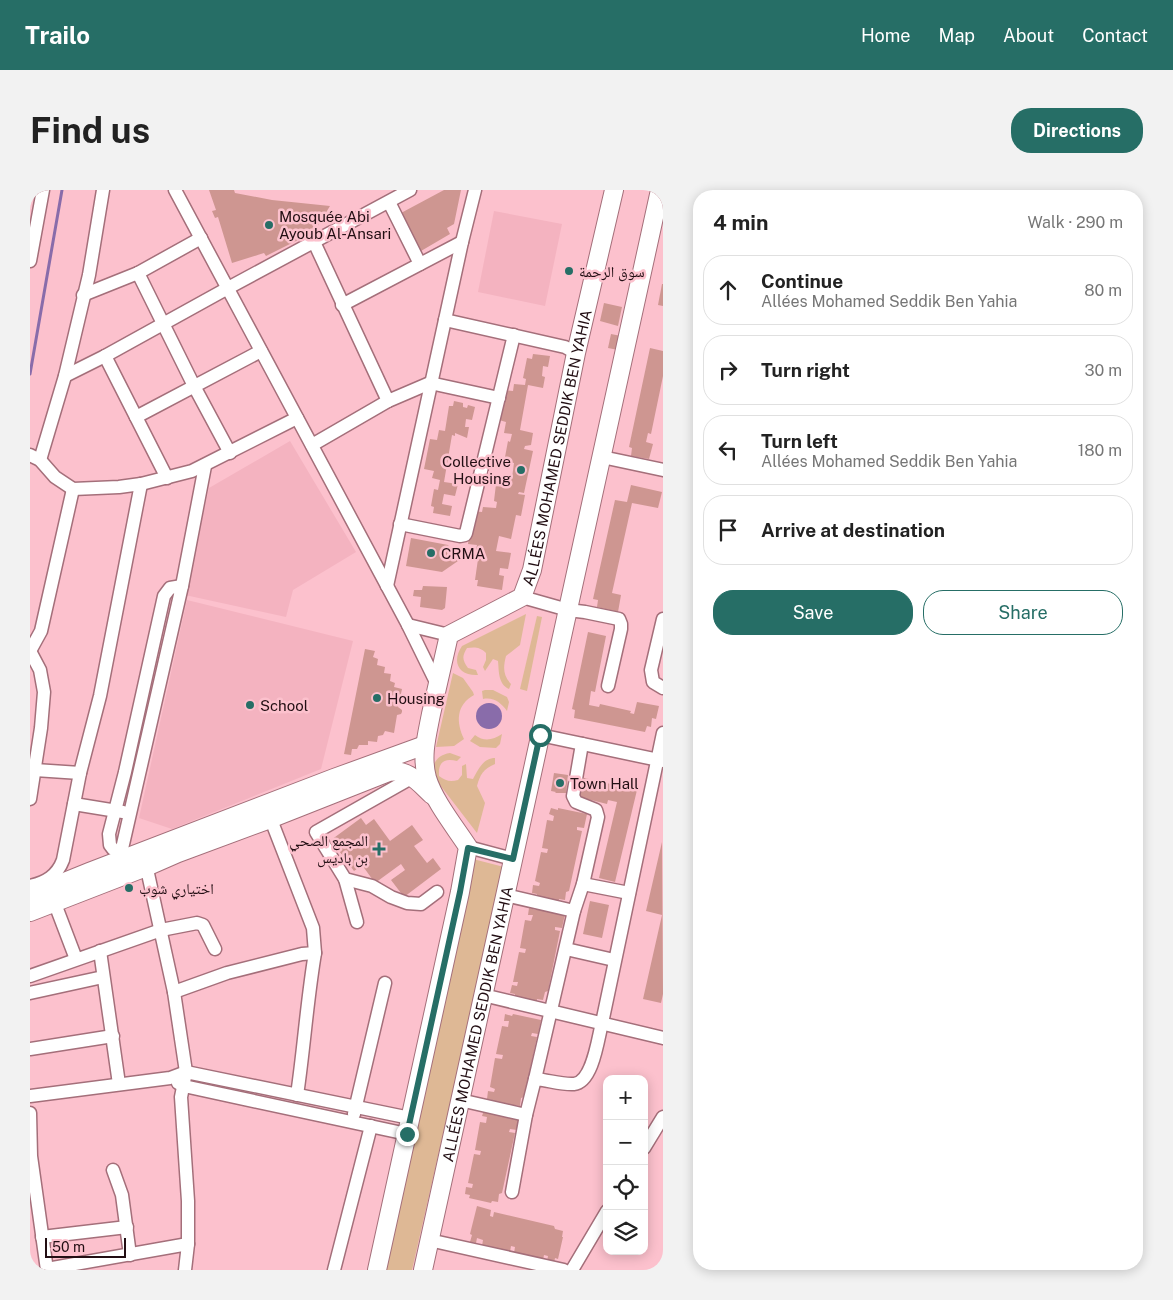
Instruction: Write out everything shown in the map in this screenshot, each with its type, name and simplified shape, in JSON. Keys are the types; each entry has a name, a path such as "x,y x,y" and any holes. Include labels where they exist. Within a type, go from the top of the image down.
{"street":[{"path":"104,190 89,274 65,376 35,457 55,478 74,489 141,484 205,466 297,418"},
{"path":"175,190 408,625 437,684"},
{"path":"65,376 410,190"},
{"path":"387,586 430,384 475,190"},
{"name":"ALLÉES MOHAMED SEDDIK BEN YAHIA","path":"449,635 522,597 532,570 576,353 614,190"},
{"name":"ALLÉES MOHAMED SEDDIK BEN YAHIA","path":"423,1270 660,190"},
{"path":"30,261 38,197"},
{"path":"389,202 420,264"},
{"path":"83,295 138,274 201,238"},
{"path":"314,242 388,401"},
{"path":"342,304 462,242"},
{"path":"138,274 230,453"},
{"path":"445,320 564,347 576,353"},
{"path":"400,524 460,536 465,535 514,335"},
{"path":"136,416 261,351"},
{"path":"105,356 167,478"},
{"path":"312,445 388,401 430,384 499,398"},
{"path":"602,458 662,465"},
{"path":"124,863 130,813 182,586 205,466"},
{"path":"30,886 46,881 59,869 63,860 80,773 100,696 141,484"},
{"path":"30,799 44,692 40,670 30,651 41,631 74,489"},
{"path":"124,863 108,841 164,596 170,588 182,586"},
{"path":"522,597 568,610 619,619 621,629 608,686"},
{"path":"30,618 43,620"},
{"path":"663,619 651,670 653,682 663,688"},
{"path":"377,1270 468,848 439,801 428,779 424,758 437,684 449,635 408,625"},
{"path":"536,1079 575,1084 586,1077 590,1069 602,1023 614,960 660,761 663,733"},
{"path":"540,735 660,761"},
{"path":"512,1192 526,1115 598,817 596,810 576,802 573,796 582,744"},
{"path":"268,812 425,745"},
{"path":"34,770 80,773"},
{"path":"30,912 89,872 145,860 268,812 389,772 402,772 413,777 439,801"},
{"path":"357,922 345,879 316,832 413,777"},
{"path":"74,804 130,813"},
{"path":"268,812 313,928 315,953 308,994 303,1056 297,1095"},
{"path":"468,848 513,859"},
{"path":"145,860 174,992 186,1072 181,1097 188,1201 188,1244 185,1270"},
{"path":"345,879 372,886 391,897 407,903 421,904 437,892"},
{"path":"583,884 629,893"},
{"path":"30,896 52,896"},
{"path":"52,896 76,959"},
{"path":"505,896 574,911"},
{"path":"30,976 161,930 197,923 203,925 215,949"},
{"path":"566,948 614,960"},
{"path":"100,951 119,1084"},
{"path":"174,992 227,973 302,954 315,953"},
{"path":"30,993 103,977"},
{"path":"352,1121 357,1107 385,983"},
{"path":"483,995 663,1038"},
{"path":"30,1049 113,1036"},
{"path":"30,1096 170,1078 186,1072 357,1107 409,1126"},
{"path":"170,1078 184,1086 371,1126 409,1126"},
{"path":"460,1100 526,1115"},
{"path":"30,1113 30,1156 47,1270 188,1244"},
{"path":"648,1141 663,1117"},
{"path":"334,1270 371,1126"},
{"path":"113,1170 122,1196 130,1255"},
{"path":"572,1270 603,1218"},
{"path":"42,1237 126,1226"},
{"path":"429,1240 564,1270"}],"shaded area":[{"path":"494,211 562,224 545,306 478,292"},
{"path":"290,441 356,552 293,590 286,617 185,595 209,488"},
{"name":"School","path":"187,600 353,641 321,769 172,829 139,818"},
{"path":"526,614 520,645 506,656 505,660 505,674 511,684 509,689 501,681 498,661 493,659 485,671 483,667 486,653 484,651 467,648 464,653 463,658 468,668 476,670 478,675 466,673 459,667 457,657 462,646"},
{"path":"537,616 542,617 527,691 520,689"},
{"path":"453,673 463,678 474,695 464,704 459,714 461,733 464,739 454,746 436,747"},
{"path":"493,690 507,697 509,702 507,711 497,701 483,699 482,691"},
{"path":"489,703 498,707 502,716 498,725 489,729 480,725 476,716 480,707"},
{"path":"502,734 500,744 496,748 480,747 470,741 475,735 482,739 488,739"},
{"path":"450,753 461,757 457,761 449,760 443,762 440,767 439,776 450,781 458,780 462,775 462,766 466,764 467,778 473,779 484,762 495,758 495,764 483,773 477,786 485,803 477,833 433,776 433,767 436,760"},
{"path":"473,859 504,867 412,1270 382,1270"}],"building":[{"name":"Mosquée Abi Ayoub Al-Ansari","path":"209,190 234,190 235,193 272,200 330,206 314,232 266,256 264,253 232,263 218,217 215,218 212,211 216,210"},
{"path":"444,190 461,190 454,224 447,228 450,234 421,251 401,213"},
{"path":"663,284 663,306 658,305"},
{"path":"604,303 622,307 618,326 600,321"},
{"path":"611,334 621,336 618,350 608,348"},
{"path":"650,348 663,351 663,376 651,434 648,433 646,442 653,444 649,459 631,456 632,448 629,447"},
{"name":"Collective Housing","path":"533,354 550,356 548,367 543,366 542,376 545,377 543,388 528,385 520,430 533,433 531,445 525,446 524,449 533,451 524,493 519,492 518,494 525,495 521,516 516,515 511,539 499,536 496,551 511,553 508,569 500,568 499,575 504,576 502,590 477,586 478,580 475,580 478,559 482,559 482,555 475,555 477,545 468,544 473,511 482,512 483,507 496,508 497,502 494,501 496,484 502,482 503,476 512,478 514,463 508,462 509,458 505,457 508,441 510,442 512,434 504,433 506,422 499,420 504,390 513,391 514,384 525,385 526,379 523,378 527,358 532,359"},
{"path":"454,401 463,403 463,407 467,408 468,405 475,407 472,420 466,419 465,427 469,427 467,438 455,433 455,436 452,435 444,482 458,484 455,496 444,494 442,504 452,506 450,516 433,513 434,507 431,506 434,489 438,490 440,480 432,478 434,471 424,469 430,439 437,440 439,430 445,431 449,406 453,406"},
{"path":"631,485 662,492 658,508 632,503 612,593 621,595 618,612 597,607 598,600 593,599 615,500 627,502"},
{"name":"CRMA","path":"411,538 448,545 458,561 442,572 406,566"},
{"name":"CRMA","path":"423,586 447,587 445,608 442,610 420,607 421,597 413,596 414,590 422,590"},
{"path":"588,632 606,636 595,692 591,691 589,705 599,707 600,704 631,711 630,713 634,714 637,702 659,706 656,719 652,718 651,727 647,726 645,732 574,718 575,710 572,709"},
{"name":"Housing","path":"365,649 375,651 373,657 378,659 377,665 385,667 384,673 391,674 390,681 395,683 394,687 402,689 398,707 402,712 397,715 394,733 385,731 383,735 378,736 377,742 368,741 368,745 359,745 357,749 352,749 351,755 344,754"},
{"name":"Town Hall","path":"554,773 568,775 566,793 551,791"},
{"path":"580,777 637,790 615,882 599,878 617,802 608,800 607,804 575,796"},
{"path":"551,808 587,814 584,828 577,827 577,830 582,831 569,891 566,892 565,900 559,899 559,901 537,897 537,894 532,893 533,885 539,886 540,883 535,881 541,852 547,853 548,849 542,848 547,820 553,821 554,816 549,814"},
{"path":"361,818 366,825 374,819 390,841 412,825 423,840 414,846 427,863 433,858 441,869 404,897 391,880 405,870 401,864 375,883 362,865 354,871 331,840"},
{"path":"662,842 663,994 661,1003 643,999 662,915 646,911"},
{"path":"590,901 609,905 602,938 583,934"},
{"path":"529,908 565,914 562,928 555,927 555,930 560,931 548,991 545,992 543,1000 537,999 537,1001 510,993 512,985 517,986 518,982 513,982 519,952 525,953 526,949 520,948 525,920 531,921 533,915 528,915"},
{"path":"505,1014 541,1020 538,1034 532,1033 531,1036 537,1037 524,1097 521,1098 520,1106 514,1105 513,1107 491,1103 492,1100 487,1099 488,1091 494,1092 495,1089 490,1087 495,1058 502,1059 503,1055 496,1054 502,1026 508,1027 509,1021 504,1021"},
{"path":"484,1110 519,1115 517,1130 510,1129 509,1132 515,1133 502,1193 499,1194 498,1202 492,1201 491,1203 469,1198 470,1195 465,1194 466,1187 472,1188 473,1184 468,1183 474,1154 480,1155 481,1151 475,1150 480,1122 486,1123 487,1117 482,1116"},
{"path":"477,1206 491,1210 490,1216 493,1217 494,1212 554,1226 555,1229 563,1231 558,1259 555,1258 554,1263 547,1261 548,1256 544,1255 543,1260 514,1253 515,1247 511,1246 510,1252 482,1246 483,1240 477,1238 476,1243 470,1242 472,1235 470,1234"}],"waterway":[{"path":"30,374 62,190"}],"place":[{"name":"Mosquée Abi Ayoub Al-Ansari","path":"269,225"},
{"name":"سوق الرحمة","path":"569,271"},
{"name":"Collective Housing","path":"521,470"},
{"name":"CRMA","path":"431,553"},
{"name":"Housing","path":"377,698"},
{"name":"School","path":"250,705"},
{"name":"Town Hall","path":"560,783"},
{"name":"المجمع الصحي بن باديس","path":"379,849"},
{"name":"اختياري شوب","path":"129,888"}],"route":[{"path":"407,1134 468,848 513,859 540,735"}]}
